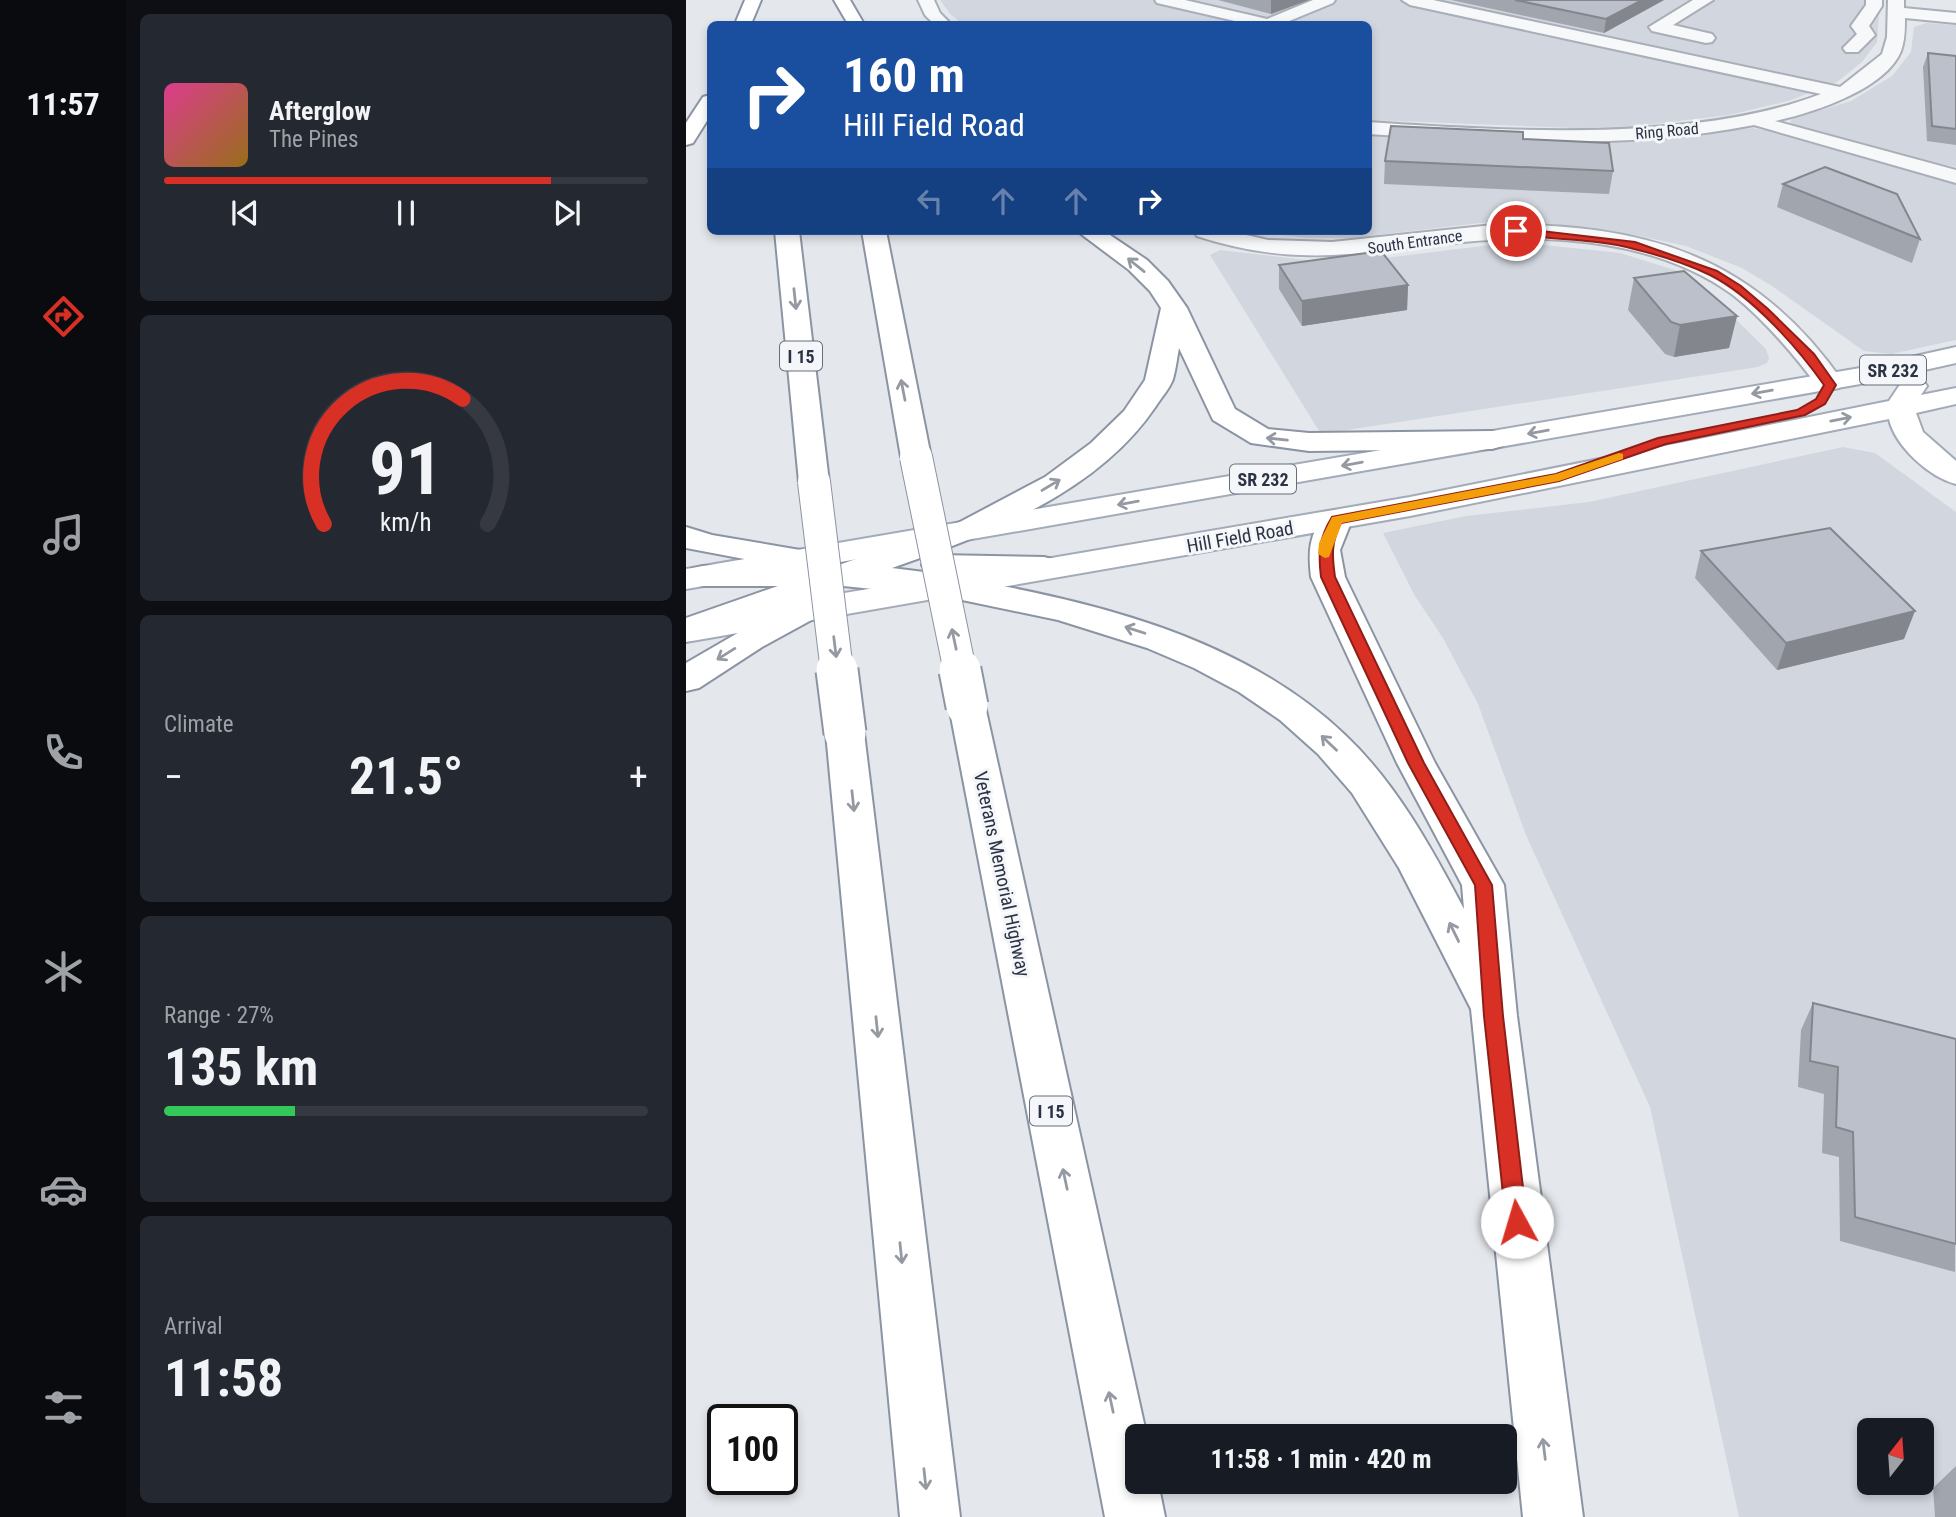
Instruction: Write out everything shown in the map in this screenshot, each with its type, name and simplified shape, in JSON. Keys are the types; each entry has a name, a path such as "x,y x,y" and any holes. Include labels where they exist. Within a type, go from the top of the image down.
{"main road":[{"path":"830,0 834,21"},
{"path":"842,0 854,21"},
{"path":"746,21 760,4"},
{"path":"686,139 707,106"},
{"name":"I 15","path":"787,235 845,733 930,1517"},
{"name":"Veterans Memorial Highway","path":"875,235 916,457 1135,1517"},
{"path":"1095,235 1138,265 1159,286 1174,308 1223,414 1261,437 1309,442 1492,440"},
{"path":"686,679 871,571 969,530 1056,483 1101,449 1134,417 1159,380 1174,308"},
{"name":"SR 232","path":"694,578 1829,382 1956,355"},
{"path":"1956,375 1913,386 1906,393 1903,410 1905,426 1912,440 1956,475"},
{"path":"1559,477 1662,441 1801,413 1825,397 1829,382"},
{"name":"Hill Field Road","path":"686,630 1044,567 1336,520 1903,410 1956,396"},
{"path":"908,565 1035,519"},
{"path":"1336,520 1325,543 1328,577 1416,763 1483,885 1494,1016 1553,1517"},
{"path":"686,537 706,544 871,571 1037,604 1157,638 1232,671 1292,711 1343,757 1381,806 1426,874 1494,1016"},
{"path":"694,578 832,577 908,565 1044,567"},
{"path":"686,630 832,577"}],"street":[{"path":"926,0 933,15 940,21"},
{"path":"1163,0 1256,21"},
{"path":"1276,21 1327,0"},
{"path":"1410,0 1840,93"},
{"path":"1705,0 1658,27 1725,42"},
{"path":"1852,48 1866,35 1860,26 1863,18 1874,6 1874,0"},
{"path":"1896,6 1956,18"},
{"name":"Ring Road","path":"1372,128 1585,136 1674,131 1755,118 1809,105 1840,93 1872,74 1887,60 1895,45 1896,6"},
{"path":"1846,68 1872,74"},
{"path":"1755,118 1768,125 1922,157 1956,177"},
{"path":"1894,181 1956,192"},
{"name":"South Entrance","path":"1219,235 1251,244 1319,251 1363,249 1509,230 1635,245 1695,265 1730,283 1801,348 1829,382"}],"shaded area":[{"path":"940,0 1880,0 1877,42 1862,62 1837,82 1788,101 1729,115 1638,126 1575,128 1372,120 1372,21 959,21"},
{"path":"1926,23 1956,25 1956,167 1795,127 1790,122 1792,119 1851,101 1892,76 1911,52 1914,27"},
{"path":"1752,128 1956,182 1956,340 1891,354 1864,351 1742,268 1686,246 1640,236 1506,220 1351,238 1283,235 1372,235 1372,135 1580,143 1665,139"},
{"path":"1515,242 1620,253 1678,271 1709,293 1766,349 1769,358 1767,363 1758,367 1321,434 1210,255 1220,250 1324,262 1385,258"},
{"path":"1843,447 1875,453 1956,512 1956,1517 1739,1517 1650,1107 1526,835 1478,704 1443,638 1415,596 1383,533 1466,516 1589,502"}],"building":[{"path":"1515,0 1642,0 1606,19"},
{"path":"1928,53 1956,56 1956,129 1932,126"},
{"path":"1391,126 1523,132 1523,139 1609,143 1613,171 1385,161"},
{"path":"1825,167 1897,194 1920,239 1783,184"},
{"path":"1381,251 1408,285 1302,301 1279,265"},
{"path":"1684,271 1737,316 1680,325 1671,322 1634,278"},
{"path":"1830,528 1915,611 1786,643 1701,551"},
{"path":"1813,1003 1956,1039 1956,1244 1855,1217 1853,1132 1836,1127 1838,1067 1810,1061"}],"slow traffic":[{"path":"1325,554 1325,543 1336,520 1559,477 1619,456"}],"route":[{"path":"1516,231 1635,245 1713,273 1737,288 1764,312 1810,357 1830,385 1828,393 1821,401 1801,413 1662,441 1559,477 1336,520 1325,543 1328,577 1416,763 1483,885 1494,1016 1517,1222"}]}
